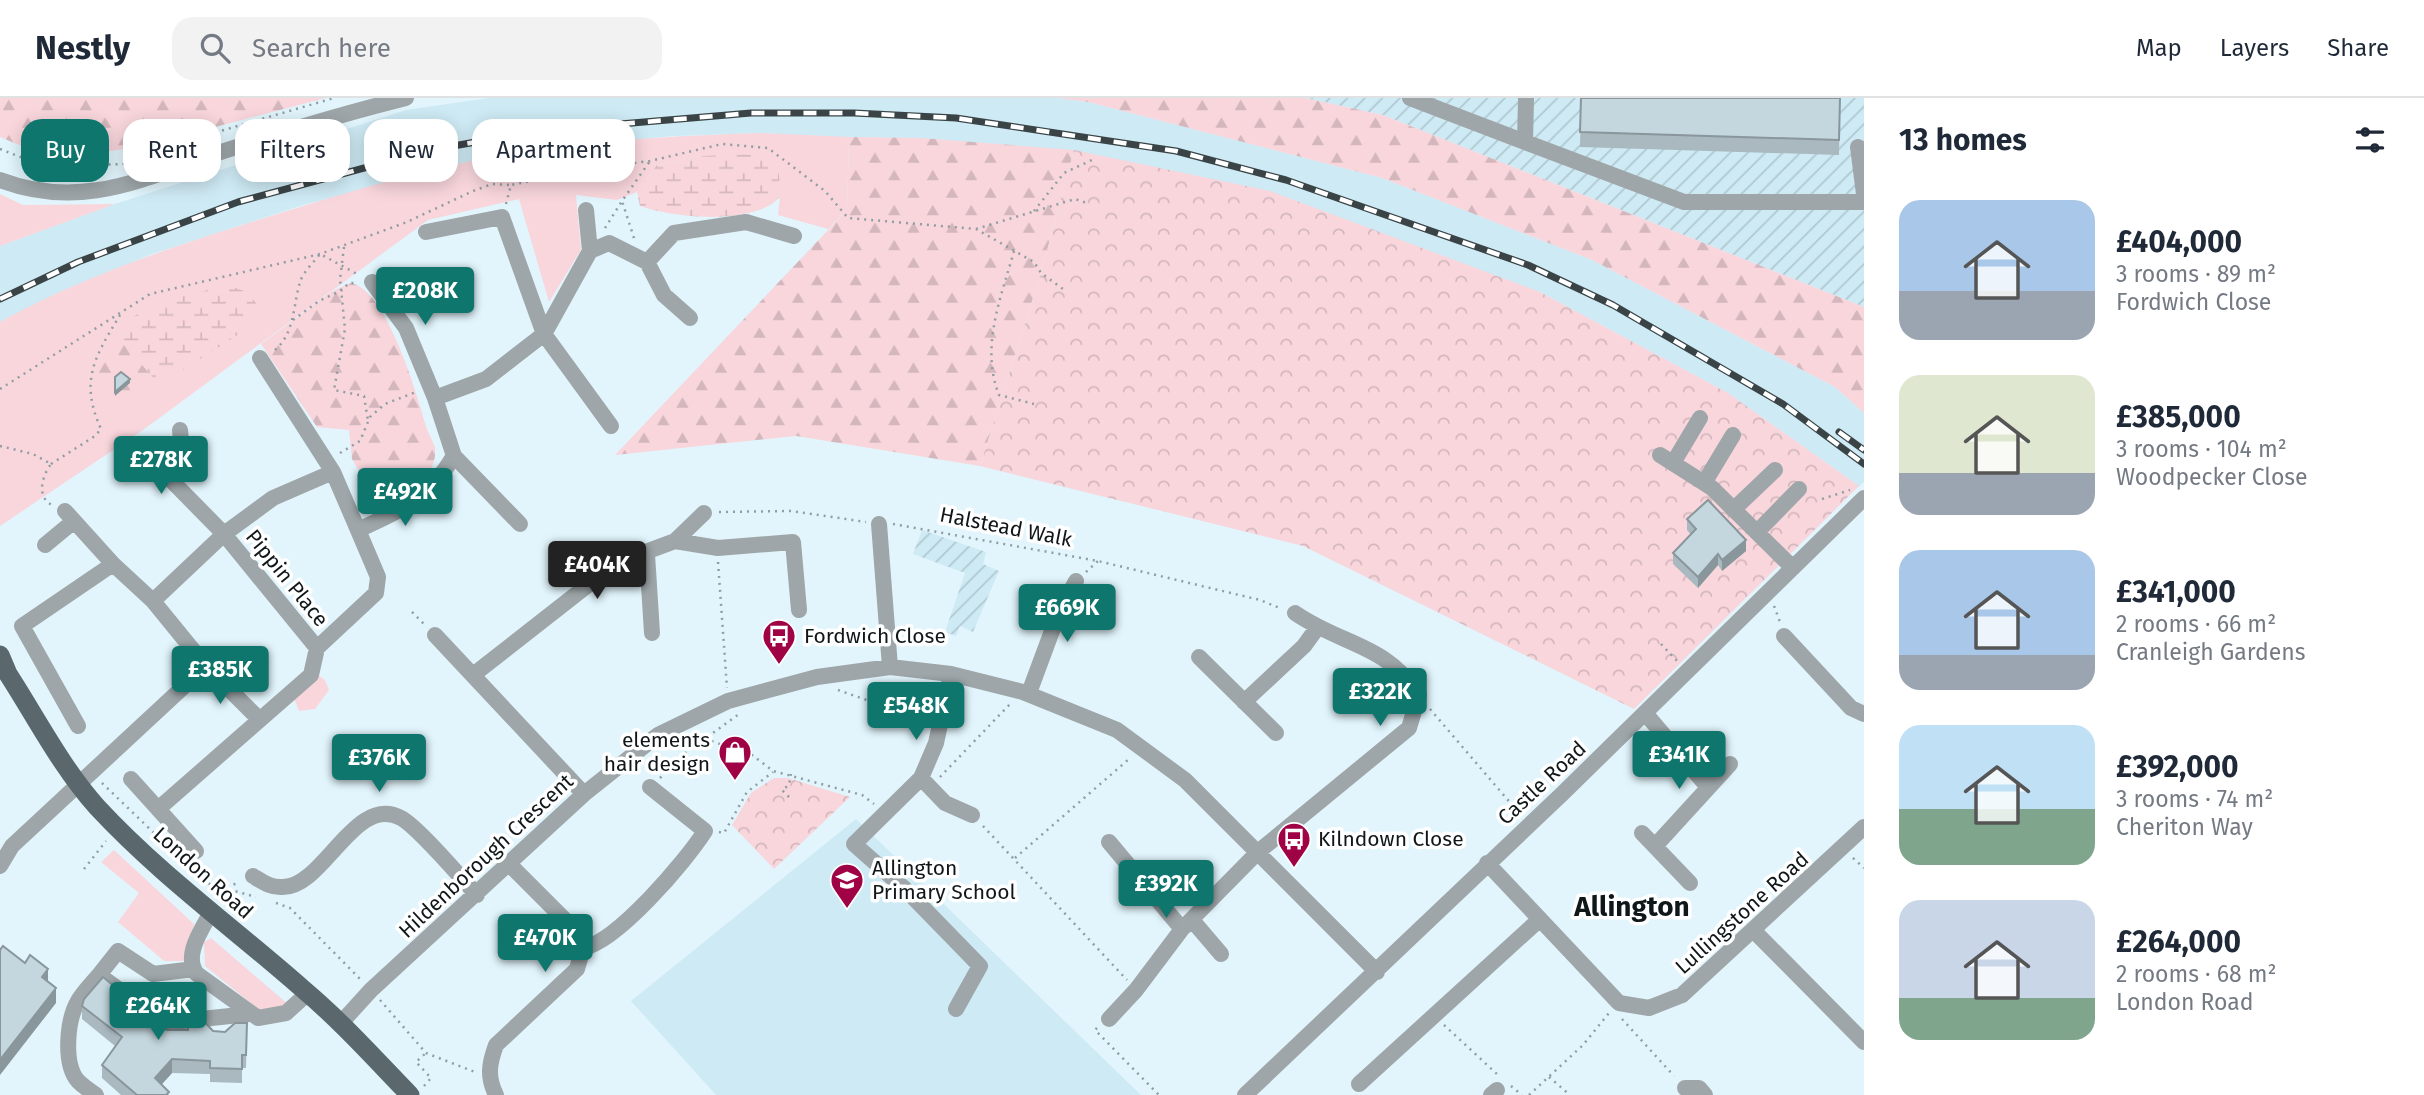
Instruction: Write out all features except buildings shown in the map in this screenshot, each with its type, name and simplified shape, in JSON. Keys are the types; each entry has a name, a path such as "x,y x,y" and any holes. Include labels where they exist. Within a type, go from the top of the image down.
{"main road":[{"name":"London Road","path":"0,655 8,674 79,785 210,914 341,1023 410,1095"}],"street":[{"path":"0,180 34,191 67,194 126,186 239,146 406,98"},
{"path":"1410,98 1684,202 1864,202"},
{"path":"1525,142 1526,98"},
{"path":"1858,147 1864,194"},
{"path":"432,392 486,379 544,334 590,251 586,210"},
{"path":"426,232 502,217 544,334 611,426"},
{"path":"643,261 674,233 746,222 794,236"},
{"path":"590,251 609,243 643,261 664,295 690,318"},
{"path":"372,282 405,328 432,392 454,456 520,524"},
{"path":"158,809 311,676 317,648 376,593 378,576 330,466 261,360"},
{"path":"1700,418 1667,459 1704,483 1793,568"},
{"name":"Pippin Place","path":"180,430 181,451 167,476 224,534 317,648"},
{"path":"1704,483 1733,435"},
{"path":"358,530 416,502 438,482 454,456"},
{"path":"153,601 224,534 273,498 330,466"},
{"path":"1734,509 1775,470"},
{"path":"1757,532 1799,489"},
{"name":"Castle Road","path":"1245,1095 1377,972 1486,863 1688,671 1793,568 1858,494"},
{"path":"473,675 588,585 632,557 647,554 675,541 704,513"},
{"path":"45,545 69,516 113,564 153,601 206,666 259,719"},
{"path":"879,524 890,667"},
{"path":"675,541 718,548 793,542 799,610"},
{"path":"647,554 652,633"},
{"path":"78,726 22,626 113,564"},
{"path":"1026,692 1059,612 1076,582"},
{"path":"1108,1020 1136,990 1187,925 1258,852 1409,728 1419,695 1406,675 1385,656 1317,628 1295,613"},
{"path":"1244,702 1304,646 1317,628"},
{"path":"435,635 584,794"},
{"path":"1784,636 1850,708 1864,714"},
{"path":"1199,657 1276,733"},
{"path":"0,866 12,846 206,666"},
{"name":"Hildenborough Crescent","path":"341,1023 371,990 584,794 658,735 728,701 817,677 890,667 951,674 1026,692 1117,730 1185,779 1377,972"},
{"path":"951,674 925,782 885,812 854,845 905,889 980,966 956,1009"},
{"path":"1645,713 1707,786"},
{"path":"1656,845 1707,786 1730,764"},
{"path":"131,779 196,851"},
{"path":"925,782 945,803 972,815"},
{"path":"583,948 606,940 681,866 705,831 650,788"},
{"path":"253,876 268,885 281,888 299,883 368,818 385,812 402,818 477,895"},
{"name":"Lullingstone Road","path":"1616,1006 1649,1008 1682,995 1753,930 1823,856 1864,827"},
{"path":"1642,833 1690,883"},
{"path":"1109,842 1187,925 1221,954"},
{"path":"1486,863 1540,919 1616,1006"},
{"path":"496,1095 489,1077 490,1061 496,1045 577,969 583,948 576,931 509,864"},
{"path":"210,914 195,942 192,955 194,969 249,1014 258,1018 286,1013 308,993"},
{"path":"1359,1084 1540,919"},
{"path":"1753,930 1864,1042"},
{"path":"96,1095 77,1080 72,1070 69,1046 73,1012 78,1000 118,951 153,974 194,969"},
{"path":"99,975 164,1023 249,1014"},
{"path":"1685,1088 1699,1088 1705,1095"}],"path":[{"path":"0,149 46,167 123,164 217,132 334,98"},
{"path":"0,389 150,295 344,247 492,184 511,185 551,177 565,169 604,161 626,164 650,161 722,144 768,148 825,191 848,218 976,229 1075,199 1087,203"},
{"path":"1034,211 1064,173 1094,159"},
{"path":"590,251 650,161"},
{"path":"502,217 511,185"},
{"path":"622,201 643,261"},
{"path":"976,229 1034,262 1041,273 1063,289"},
{"path":"344,247 341,265 345,329 334,390 364,396 368,421"},
{"path":"1014,251 992,325 993,379 999,395 1034,404"},
{"path":"320,254 372,282"},
{"path":"261,360 283,343 292,321 300,281 320,254"},
{"path":"292,321 349,283 372,282"},
{"path":"69,516 47,503 42,478 51,464 95,436 101,429 90,402 92,366 120,315"},
{"path":"330,466 359,441 368,421 384,404 432,392"},
{"path":"0,446 33,454 51,464"},
{"path":"1822,499 1858,494"},
{"name":"Halstead Walk","path":"704,513 791,511 879,524 904,523 1098,561 1260,600 1295,613"},
{"path":"718,548 728,701"},
{"path":"1766,594 1776,608 1784,636"},
{"path":"1661,645 1688,671"},
{"path":"835,689 940,725"},
{"path":"925,782 1026,692"},
{"path":"1419,695 1529,824"},
{"path":"650,788 684,754 742,712"},
{"path":"705,739 752,755 773,771 862,795 885,812"},
{"path":"1015,858 1141,748"},
{"path":"705,831 724,833 747,792 773,771"},
{"path":"789,797 782,790 789,785 791,774"},
{"path":"972,815 1136,990"},
{"path":"84,869 118,826"},
{"path":"1529,1095 1584,1045 1616,1006 1685,1088"},
{"path":"1433,1016 1522,1095"},
{"path":"1108,1020 1094,1030 1159,1095"},
{"path":"416,1095 431,1078 416,1062 426,1053 489,1077"},
{"path":"1549,1077 1570,1095"}],"shaded area":[{"path":"489,98 1057,98 1088,102 1382,178 1592,260 1835,387 1864,413 1864,482 1859,486 1728,393 1540,292 1068,150 763,133 635,140 635,119 472,119 472,162 458,165 458,119 378,119 406,110"},
{"path":"1305,98 1864,98 1864,307 1383,115"},
{"path":"364,124 364,182 390,182 300,206 149,255 0,322 0,246 183,182 221,182 221,170 235,165 235,182 350,182 350,128"},
{"path":"922,530 986,552 983,564 999,571 973,632 960,626 956,636 945,632 965,573 913,554"},
{"name":"Allington Primary School","path":"856,819 1141,1095 716,1095 631,1001"}],"green space":[{"path":"0,98 326,98 246,119 235,119 235,122 221,126 221,119 123,119 123,149 109,151 109,119 21,119 21,146 0,137"},
{"path":"1057,98 1305,98 1383,115 1864,307 1864,413 1835,387 1592,260 1382,178 1088,102"},
{"path":"763,133 849,137 847,210 828,229 778,215 780,197 701,156 657,165 637,192 617,200 576,195 581,250 549,302 519,199 428,220 143,430 0,526 0,322 57,293 116,268 312,203 386,182 458,182 458,164 467,162 472,161 472,182 635,182 635,140"},
{"path":"849,137 921,138 1074,150 1041,273 980,466 796,436 615,455 847,210"},
{"path":"1074,150 1270,191 1540,292 1728,393 1859,486 1634,709 1303,546 980,466 1041,273"},
{"path":"764,154 774,162 779,177 780,197 768,206 733,216 713,217 673,214 640,206 637,192 657,165 701,156"},
{"path":"0,194 23,205 115,204 0,246"},
{"path":"349,283 362,288 387,321 407,366 435,448 431,469 387,506 376,501 352,459 349,430 317,427 261,344 331,292"},
{"path":"228,285 247,292 256,303 256,317 242,332 160,385 117,337 124,321 164,301"},
{"path":"117,337 160,385 127,409 94,369 105,346"},
{"path":"315,673 325,680 329,690 315,709 299,711 294,698"},
{"path":"774,778 788,778 850,797 774,869 732,825 751,793"},
{"path":"114,850 194,924 186,961 164,961 118,922 139,893 101,862"},
{"path":"211,938 289,1005 262,1012 205,966 204,942"}],"railway":[{"path":"0,299 78,262 238,202 431,150 537,131 751,113 854,113 956,118 1176,151 1286,180 1528,265 1613,305 1783,404 1864,464"},
{"path":"1839,432 1864,450"}],"place":[{"name":"Fordwich Close","path":"779,666"},
{"name":"elements hair design","path":"735,782"},
{"name":"Kilndown Close","path":"1294,869"},
{"name":"Allington Primary School","path":"847,910"}],"district":[{"name":"Allington","path":"1632,906"}]}
